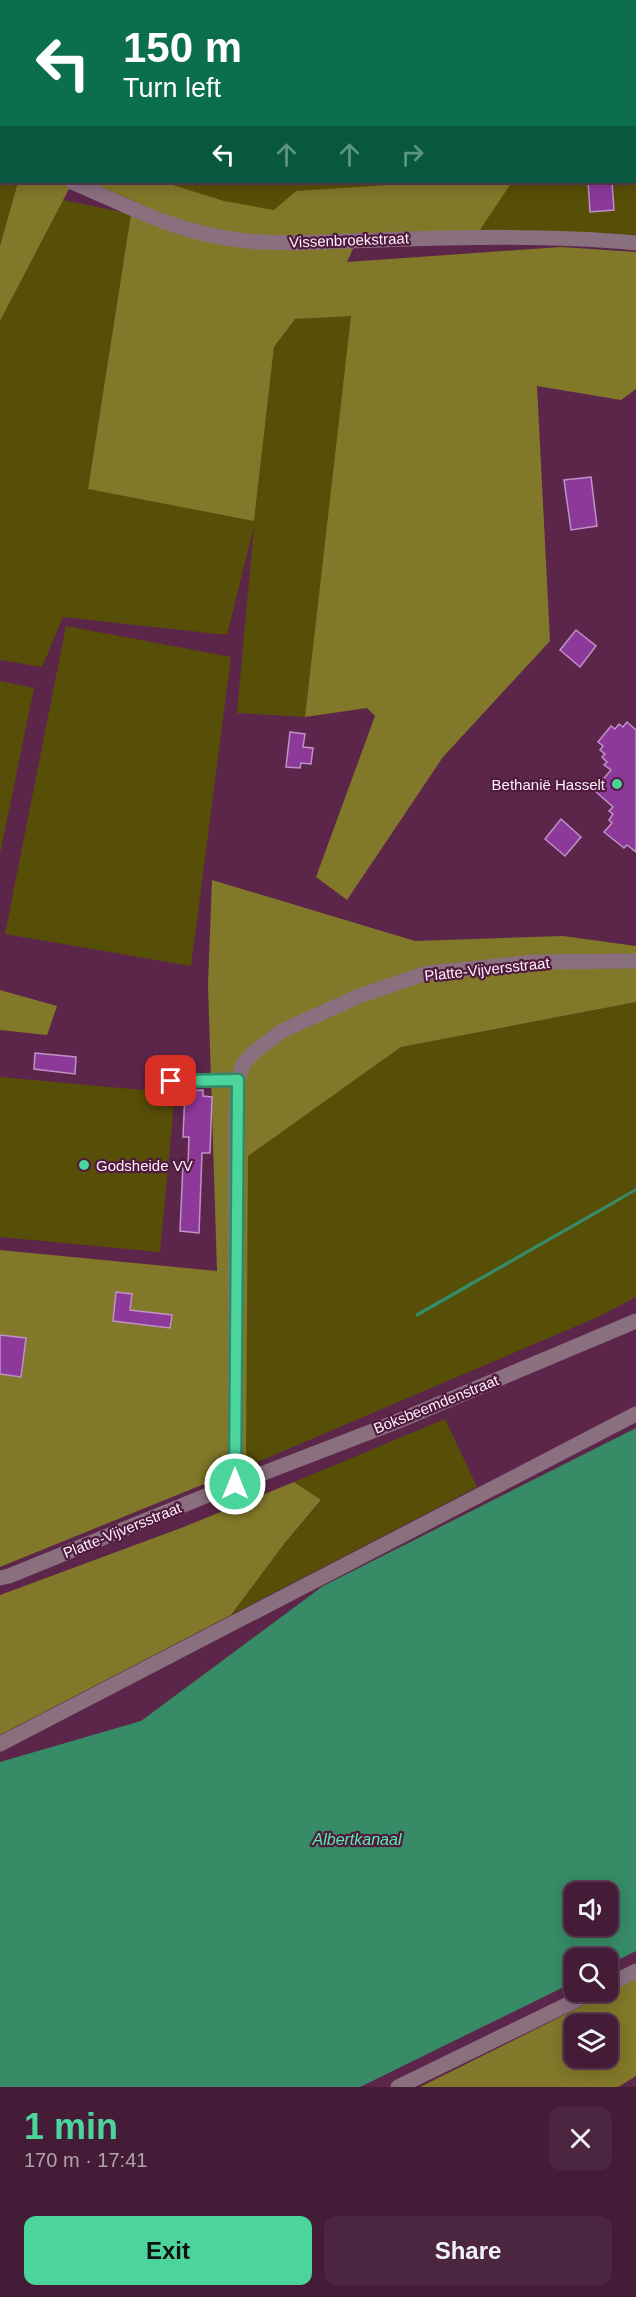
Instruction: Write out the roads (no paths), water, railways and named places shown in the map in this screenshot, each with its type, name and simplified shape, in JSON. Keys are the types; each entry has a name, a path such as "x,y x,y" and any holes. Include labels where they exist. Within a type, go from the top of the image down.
{"street":[{"name":"Vissenbroekstraat","path":"74,183 173,227 227,238 277,242 583,239 636,243"},
{"name":"Platte-Vijversstraat","path":"0,1578 235,1484 238,1080 243,1064 254,1052 282,1031 359,996 428,973 535,962 636,961"},
{"path":"171,1081 238,1080"},
{"name":"Boksbeemdenstraat","path":"235,1484 396,1422 636,1321"},
{"path":"0,1744 636,1414"},
{"path":"618,1980 636,1971"},
{"path":"398,2087 572,2002"}],"water":[{"path":"636,1188 636,1191 609,1207 417,1317 415,1314"},
{"name":"Albertkanaal","path":"636,1428 636,1951 618,1960 618,1948 564,1948 564,1987 360,2087 0,2087 0,1762 141,1721 323,1586"}],"place":[{"name":"Bethanië Hasselt","path":"617,784"},
{"name":"Godsheide VV","path":"84,1165"}]}
